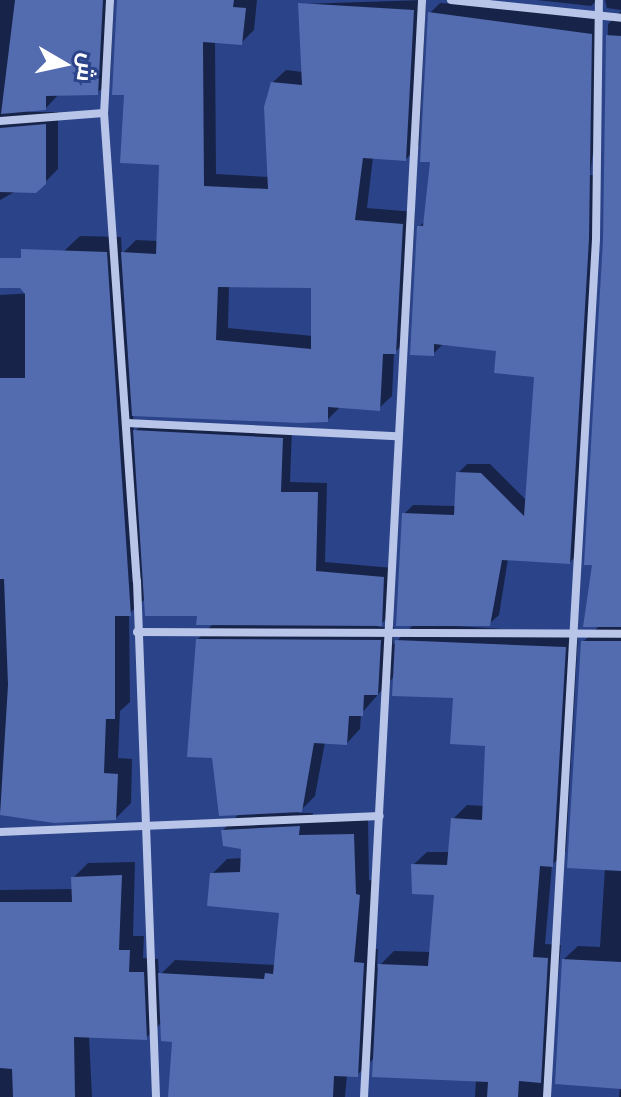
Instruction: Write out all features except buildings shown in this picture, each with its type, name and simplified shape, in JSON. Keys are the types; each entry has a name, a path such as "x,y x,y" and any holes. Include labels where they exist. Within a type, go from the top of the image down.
{"street":[{"path":"110,0 104,113 127,423 148,829 156,1097"},
{"path":"364,1097 422,0"},
{"path":"451,0 621,18"},
{"path":"547,1097 596,239 599,0"},
{"path":"0,121 104,113"},
{"path":"127,423 397,436"},
{"path":"137,632 621,634"},
{"path":"0,832 148,829 380,816"}]}
